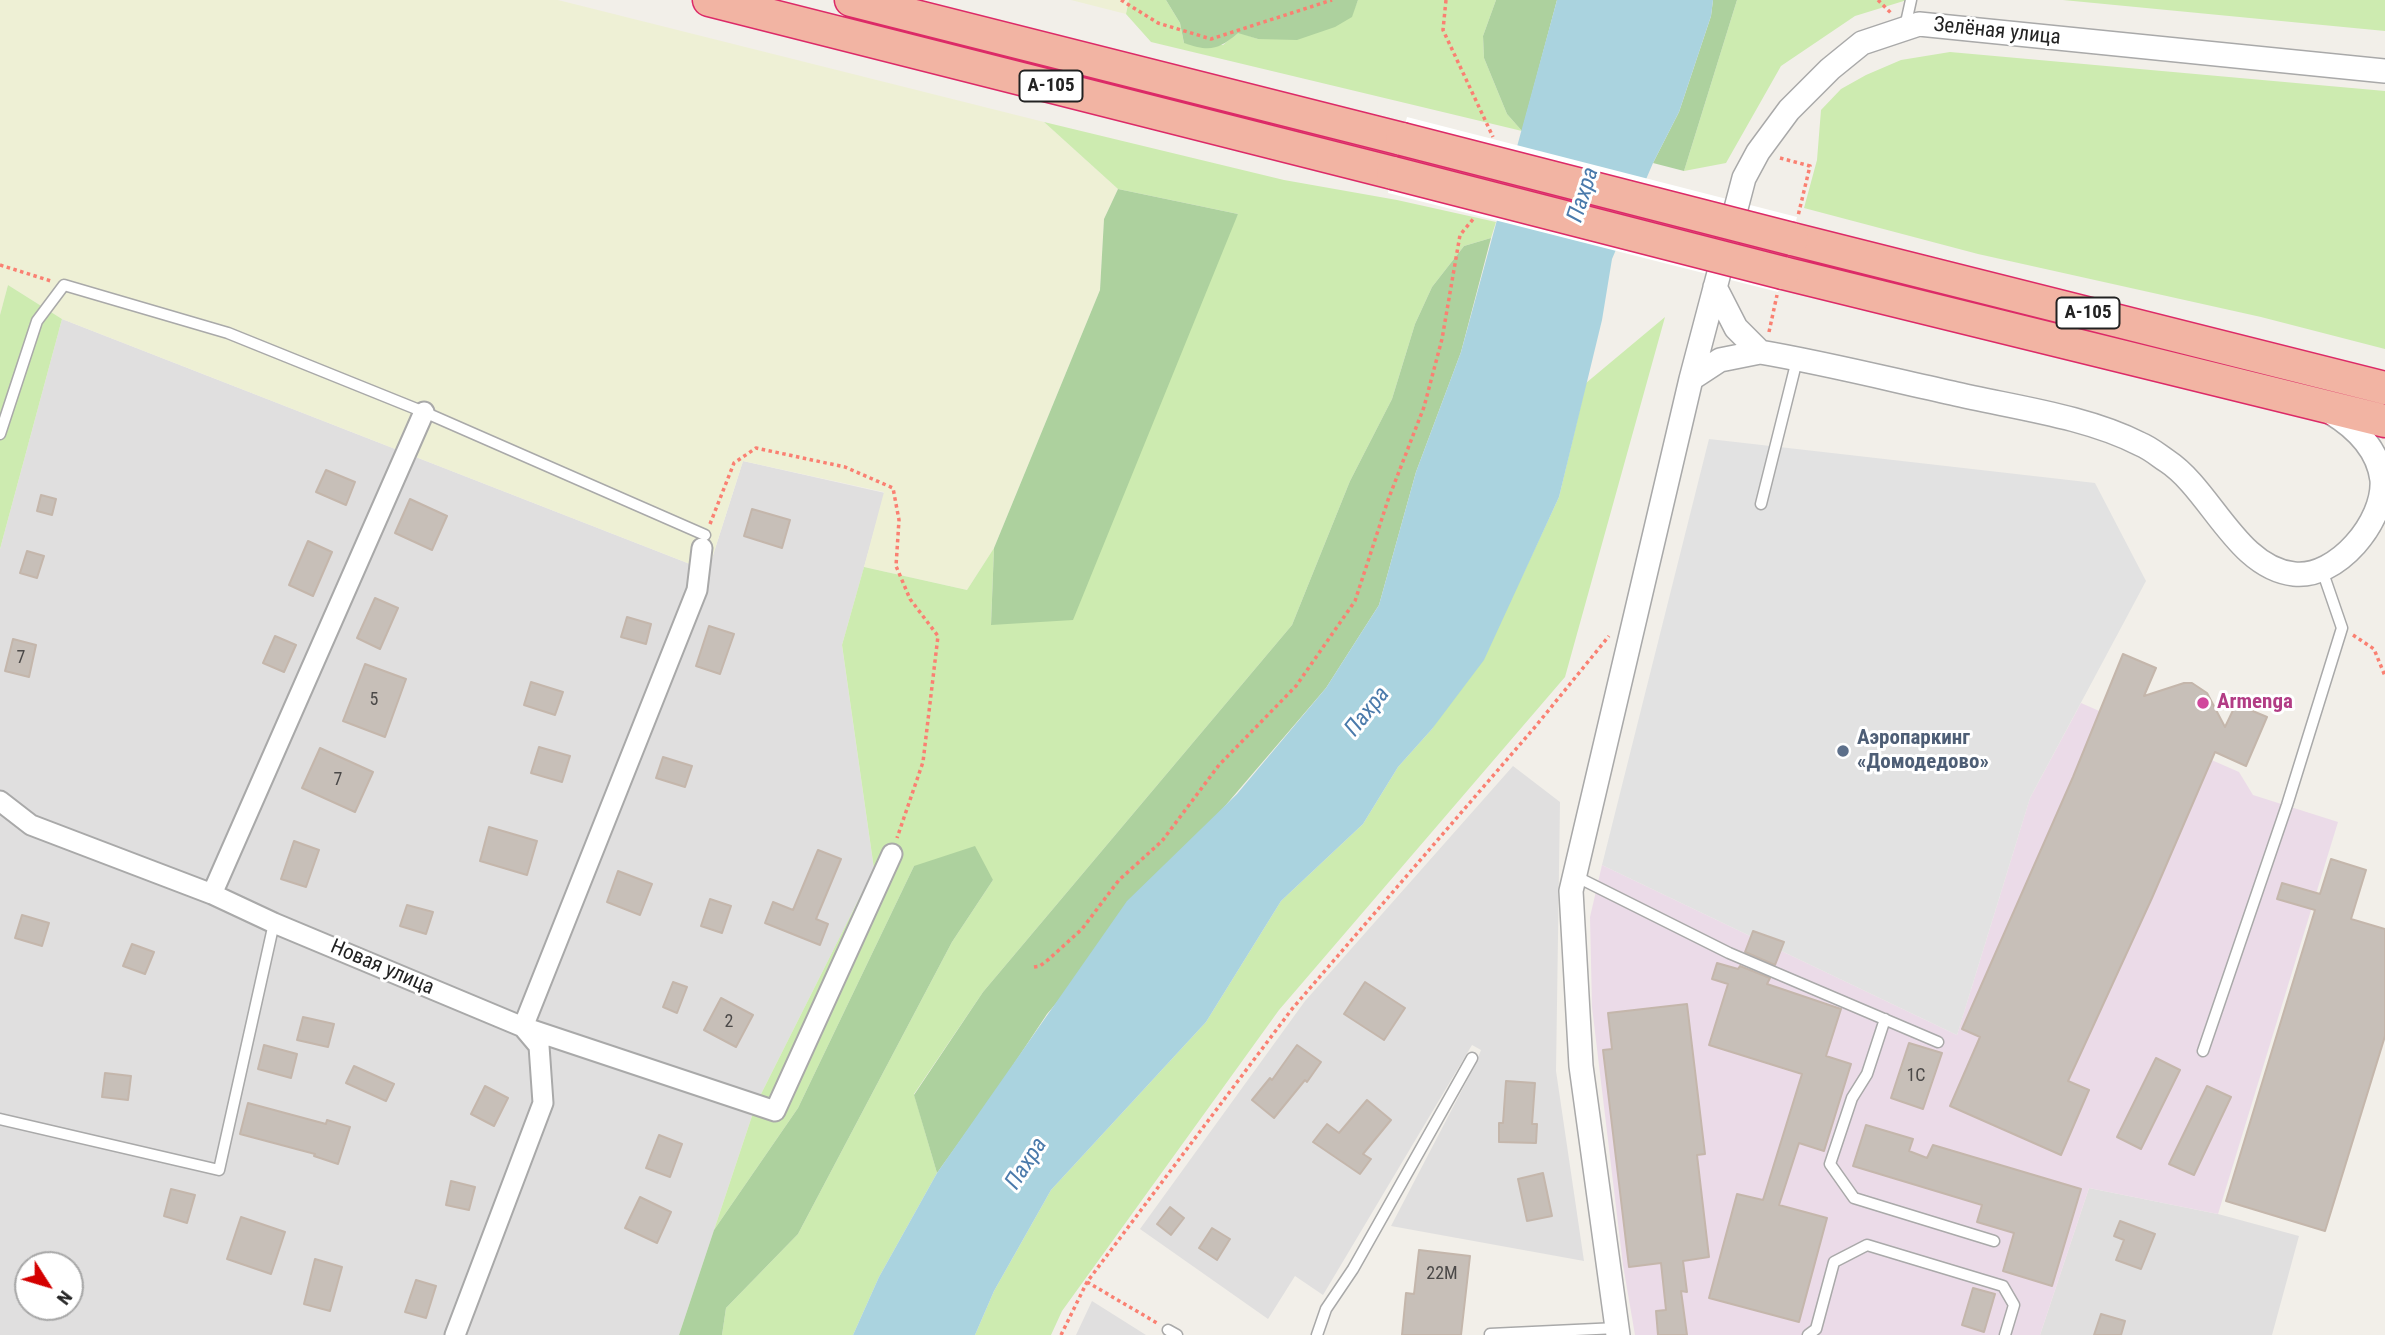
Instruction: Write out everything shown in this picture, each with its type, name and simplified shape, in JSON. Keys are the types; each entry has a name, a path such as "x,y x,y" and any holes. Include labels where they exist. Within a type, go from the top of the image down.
{"highway":[{"name":"А-105","path":"709,0 1783,272 2385,421"},
{"name":"А-105","path":"850,0 2385,388"}],"street":[{"name":"Зелёная улица","path":"1618,1332 1581,1066 1571,891 1690,379 1744,178 1758,152 1789,110 1829,69 1862,44 1919,24 2385,71"},
{"path":"1715,287 1736,328 1763,353"},
{"path":"1690,379 1720,360 1763,353 2088,424 2140,444 2178,468 2251,553 2274,568 2294,575 2332,566 2348,553 2366,532 2383,502 2379,468 2362,436 2342,419 2315,403"},
{"path":"212,894 424,412"},
{"path":"455,1335 543,1103 539,1046 523,1027 696,590 704,542"},
{"name":"Новая улица","path":"0,801 31,825 212,894 274,923 523,1027 775,1111 892,854"}],"lane":[{"path":"1905,27 1911,0"},
{"path":"0,434 37,321 64,285 228,333 424,412 704,542"},
{"path":"1760,503 1797,359"},
{"path":"2203,1051 2287,805 2342,628 2322,569"},
{"path":"1574,876 1729,953 1938,1042"},
{"path":"0,1119 219,1170 274,923"},
{"path":"1885,1019 1867,1073 1852,1098 1830,1164 1854,1198 1994,1241"},
{"path":"1317,1335 1326,1309 1353,1269 1472,1058"},
{"path":"1808,1335 1816,1329 1834,1262 1867,1245 2003,1286 2014,1305 2005,1335"},
{"path":"1490,1334 1618,1332"}],"path":[{"path":"1121,0 1158,23 1211,39 1332,0"},
{"path":"1446,0 1443,30 1493,135 1495,147"},
{"path":"1758,152 1810,166 1792,239"},
{"path":"1034,967 1049,959 1082,929 1119,880 1162,841 1219,765 1296,686 1355,601 1388,500 1424,407 1442,339 1460,235 1474,218"},
{"path":"0,265 64,285"},
{"path":"1763,353 1783,272"},
{"path":"704,542 734,463 756,448 845,467 893,488 899,520 896,566 910,599 938,636 923,761 892,854"},
{"path":"2342,628 2374,649 2385,676"},
{"path":"1061,1335 1087,1282 1292,1009 1535,727 1613,631"},
{"path":"1087,1282 1172,1332"}],"shaded area":[{"path":"62,319 708,571 743,461 885,493 842,645 874,869 756,1104 679,1335 0,1335 0,549"},
{"name":"Аэропаркинг «Домодедово»","path":"1709,439 2095,483 2146,581 2030,798 1957,1035 1602,865"},
{"path":"2081,703 2239,772 2253,795 2338,822 2218,1214 2089,1188 2040,1335 1635,1335 1623,1265 1592,1007 1590,917 1602,865 1957,1035 2030,798"},
{"path":"1513,766 1560,802 1556,1071 1584,1261 1391,1226 1475,1065 1481,1050 1472,1045 1323,1295 1295,1276 1268,1319 1140,1229 1305,1001"},
{"path":"2089,1188 2218,1214 2299,1236 2272,1335 2040,1335"},
{"path":"1092,1301 1146,1335 1076,1335"}],"green space":[{"path":"0,0 558,0 1044,122 1118,189 1104,219 1100,290 994,548 967,590 864,567 884,492 743,461 708,571 62,319 8,285 0,315"},
{"path":"1071,0 1129,0 1126,14"},
{"path":"1129,0 1166,0 1180,23 1184,43 1223,45 1238,32 1258,39 1351,17 1358,0 1496,0 1483,36 1484,58 1507,114 1522,131 1151,42 1126,14"},
{"path":"1166,0 1358,0 1352,17 1335,27 1297,40 1258,39 1238,33 1219,46 1201,48 1184,43 1180,23"},
{"path":"1496,0 1557,0 1522,131 1507,114 1484,58 1483,36"},
{"path":"1713,0 1737,0 1684,171 1653,163 1679,112 1711,16"},
{"path":"1737,0 1907,0 1855,16 1781,66 1726,163 1684,171"},
{"path":"2063,0 2385,0 2385,31"},
{"path":"1950,52 2385,91 2385,349 2261,317 1978,254 1804,208 1817,160 1821,110 1841,89 1866,75 1901,60"},
{"path":"1044,122 1284,180 1397,200 1496,222 1491,238 1464,246 1432,287 1415,324 1392,399 1350,481 1292,625 983,992 914,1094 937,1173 879,1277 853,1335 722,1335 726,1308 798,1234 952,942 993,880 914,866 798,1108 714,1230 756,1104 874,869 842,645 864,567 967,590 994,548 991,625 1238,214 1118,189"},
{"path":"1118,189 1238,214 1073,620 991,625 994,548 1100,290 1104,219"},
{"path":"1491,238 1461,352 1416,472 1379,605 1326,688 1047,1014 937,1173 914,1095 983,992 1292,625 1350,481 1392,399 1415,324 1432,287 1464,246"},
{"path":"8,285 62,319 0,549 0,315"},
{"path":"1665,317 1565,677 1279,1010 1062,1311 1051,1335 975,1335 994,1291 1051,1190 1206,1022 1281,901 1363,824 1398,767 1432,729 1524,572 1559,497 1586,383"},
{"path":"975,846 993,880 952,942 798,1234 726,1308 722,1335 679,1335 714,1230 798,1108 914,866"}],"water":[{"name":"Пахра","path":"1557,0 1713,0 1711,16 1679,112 1653,163 1612,259 1602,320 1559,497 1484,660 1432,729 1398,767 1363,824 1281,901 1206,1022 1051,1190 994,1291 975,1335 853,1335 879,1277 937,1173 1127,901 1237,794 1326,688 1379,605 1416,472 1461,352"}],"pier":[{"path":"1407,117 1797,217 1778,292 1388,193"}],"building":[{"path":"326,470 355,482 346,505 316,492"},
{"path":"41,495 56,499 52,515 37,511"},
{"path":"410,499 447,516 432,550 395,533"},
{"path":"752,509 790,520 782,548 744,536"},
{"path":"308,541 332,552 313,596 289,585"},
{"path":"27,551 44,556 37,578 20,573"},
{"path":"375,598 398,608 380,649 357,638"},
{"path":"627,617 651,624 646,644 621,637"},
{"path":"709,626 734,634 720,674 696,666"},
{"path":"275,636 296,645 284,672 263,663"},
{"path":"13,639 36,645 29,677 5,671"},
{"path":"2123,654 2156,668 2144,696 2192,683 2207,693 2225,727 2236,704 2267,717 2246,766 2215,752 2068,1081 2089,1090 2061,1155 1950,1106 1980,1037 1962,1029 2073,777"},
{"path":"365,664 406,679 385,737 343,721"},
{"path":"531,682 563,692 555,715 524,705"},
{"path":"539,747 570,756 562,782 531,773"},
{"path":"320,748 373,772 355,812 302,788"},
{"path":"663,757 692,766 685,787 656,778"},
{"path":"489,827 537,841 527,875 480,861"},
{"path":"294,841 319,850 306,887 281,879"},
{"path":"818,850 841,859 816,919 828,924 820,945 765,923 773,902 793,910"},
{"path":"2331,859 2366,870 2351,919 2385,929 2385,1036 2325,1231 2226,1201 2315,910 2277,899 2282,883 2320,894"},
{"path":"618,871 652,884 640,915 607,902"},
{"path":"710,899 731,906 722,933 701,926"},
{"path":"407,905 433,912 426,934 400,926"},
{"path":"22,915 49,923 42,946 15,938"},
{"path":"1753,931 1784,942 1775,965 1745,952"},
{"path":"132,944 154,952 145,974 123,966"},
{"path":"1717,963 1738,969 1740,966 1770,978 1767,984 1841,1009 1826,1056 1851,1064 1824,1151 1799,1143 1779,1205 1827,1218 1799,1322 1709,1298 1737,1194 1763,1200 1802,1074 1709,1045 1728,984 1712,979"},
{"path":"673,982 687,987 677,1013 663,1007"},
{"path":"1365,982 1405,1008 1384,1040 1344,1014"},
{"path":"721,998 753,1015 736,1047 704,1030"},
{"path":"1687,1004 1705,1154 1697,1155 1709,1257 1683,1261 1687,1292 1681,1291 1687,1335 1658,1335 1656,1311 1666,1310 1661,1263 1629,1267 1603,1050 1612,1049 1608,1013"},
{"path":"303,1017 334,1024 328,1047 297,1040"},
{"path":"1909,1043 1942,1053 1923,1109 1891,1098"},
{"path":"264,1045 297,1054 291,1078 258,1069"},
{"path":"1297,1045 1321,1062 1307,1082 1305,1080 1274,1118 1252,1100 1270,1078 1272,1080"},
{"path":"2156,1058 2180,1070 2141,1149 2117,1137"},
{"path":"354,1066 394,1084 386,1101 346,1083"},
{"path":"105,1073 131,1076 128,1100 102,1097"},
{"path":"1506,1081 1535,1083 1532,1124 1537,1124 1536,1143 1499,1142 1499,1123 1503,1123"},
{"path":"485,1086 508,1098 494,1126 471,1114"},
{"path":"2207,1086 2231,1097 2194,1175 2169,1164"},
{"path":"1367,1100 1391,1120 1363,1154 1371,1159 1360,1174 1313,1142 1327,1124 1339,1133"},
{"path":"248,1103 326,1124 327,1120 350,1127 338,1164 314,1156 315,1154 240,1134"},
{"path":"1866,1125 1913,1139 1909,1151 1927,1158 1933,1145 2081,1189 2052,1286 2003,1271 2014,1233 1977,1222 1982,1205 1853,1166"},
{"path":"659,1135 682,1144 670,1177 646,1168"},
{"path":"1543,1173 1552,1216 1527,1221 1518,1179"},
{"path":"451,1181 475,1187 469,1210 446,1205"},
{"path":"171,1189 195,1195 187,1223 164,1216"},
{"path":"640,1197 671,1212 657,1243 625,1228"},
{"path":"1170,1207 1184,1218 1171,1235 1157,1224"},
{"path":"241,1217 285,1232 271,1274 227,1259"},
{"path":"2120,1221 2155,1234 2141,1269 2116,1260 2124,1240 2114,1236"},
{"path":"1212,1228 1230,1239 1217,1260 1199,1248"},
{"path":"1419,1250 1470,1256 1461,1335 1402,1335 1406,1293 1414,1294"},
{"path":"315,1259 342,1267 330,1311 304,1304"},
{"path":"416,1280 436,1286 426,1318 405,1312"},
{"path":"1973,1288 1995,1294 1984,1332 1962,1325"},
{"path":"2101,1314 2125,1321 2121,1335 2094,1335"}],"place":[{"name":"Armenga","path":"2203,703"},
{"name":"Аэропаркинг «Домодедово»","path":"1843,751"}]}
